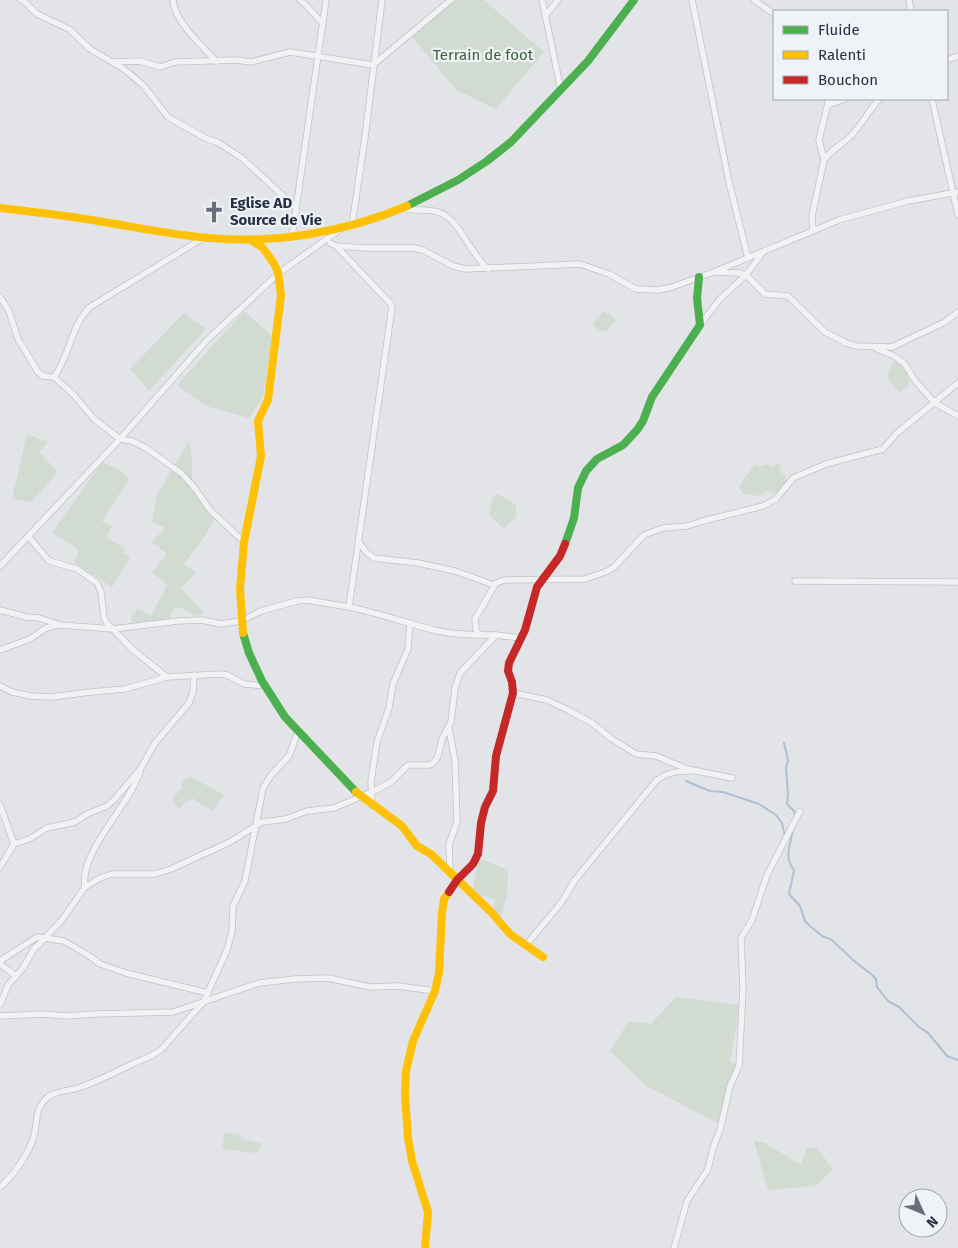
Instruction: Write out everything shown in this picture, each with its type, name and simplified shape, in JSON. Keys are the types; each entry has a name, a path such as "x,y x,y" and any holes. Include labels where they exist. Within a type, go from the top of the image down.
{"street":[{"path":"21,0 37,14 69,29 90,49 124,69 143,85 168,117 207,139 217,142 242,158 296,208"},
{"path":"173,0 175,11 183,25 216,61"},
{"path":"300,0 323,24"},
{"path":"292,237 326,0"},
{"path":"352,225 382,0"},
{"path":"113,62 140,62 160,67 175,62 236,60 251,62 290,52 373,65 450,0"},
{"path":"542,0 561,90"},
{"path":"546,16 558,0"},
{"path":"0,208 105,221 205,238 251,240 292,237 352,225 402,208 451,185 488,161 516,137 594,54 634,0"},
{"path":"692,0 748,258"},
{"path":"754,0 773,13"},
{"path":"909,0 911,9"},
{"path":"813,231 812,216 824,160 830,151 840,146 851,135 878,100"},
{"path":"932,100 956,193 958,213"},
{"path":"824,160 819,140 828,102"},
{"path":"336,246 379,249 414,248 424,250 460,268 488,269 580,264 609,274 630,287 649,291 672,287 714,272 839,220 908,201 956,193"},
{"path":"402,208 414,211 438,212 446,215 488,269"},
{"path":"0,566 120,439 207,340 279,273 342,228"},
{"path":"54,377 66,357 80,320 90,307 205,238"},
{"path":"251,240 272,258 282,285 268,404 258,421 261,456 244,542 240,590 241,621 248,650 280,711 360,796 399,824 417,846 431,854 491,912 510,934 543,956"},
{"path":"330,242 390,303 392,308 349,607"},
{"path":"425,1248 428,1212 412,1161 406,1122 406,1071 413,1041 435,991 441,957 444,899 457,880 473,864 478,854 481,823 485,807 493,791 496,756 513,694 512,682 508,671 509,663 527,624 534,594 540,581 560,556 574,518 578,488 586,471 597,459 623,445 634,434 643,421 652,397 700,325 720,299 746,275 764,250"},
{"path":"714,272 740,273 746,275 765,294 788,296 833,338 852,345 892,347 946,322 958,312"},
{"path":"699,277 700,325"},
{"path":"0,297 9,311 18,340 38,372 43,376 54,377 74,395 94,419 120,439 146,448 177,470 194,487 210,510 244,542"},
{"path":"870,346 894,356 904,363 916,382 935,403 958,416"},
{"path":"480,635 476,629 475,619 494,585 505,580 581,580 595,576 614,567 644,535 667,527 688,526 763,506 776,499 792,478 826,464 883,449 898,433 958,382"},
{"path":"28,536 49,561 77,569 97,583 101,592 104,617 133,650 167,677"},
{"path":"358,542 374,558 418,563 455,571 494,585"},
{"path":"795,581 958,582"},
{"path":"0,610 26,617 39,618 61,625 113,629 178,621 206,620 221,624 241,621 261,610 307,600 385,615 439,631 521,638"},
{"path":"372,805 371,781 376,742 389,708 393,684 408,648 410,623"},
{"path":"0,650 30,639 46,628 61,625"},
{"path":"0,1005 8,985 34,949 62,920 85,887 100,878 112,874 155,874 171,869 230,842 256,824 286,818 306,811 334,808 391,782 408,765 430,765 438,756 442,739 449,729 453,713 455,688 460,672 496,635"},
{"path":"0,686 12,692 30,696 52,697 125,689 167,677 224,674 244,684 266,686"},
{"path":"85,887 85,876 96,845 129,796 155,743 189,703 193,692 194,675"},
{"path":"513,694 522,694 554,703 592,723 630,751 643,756 656,756 692,771 732,778"},
{"path":"449,729 455,758 457,815 456,825 449,844 450,873"},
{"path":"0,1186 25,1155 35,1134 38,1108 50,1096 55,1092 78,1088 96,1082 153,1056 161,1050 204,1002 229,944 232,932 233,906 245,881 263,788 272,774 289,756 298,731"},
{"path":"0,867 14,844 29,839 42,830 75,822 87,814 106,806 122,792 142,768"},
{"path":"526,944 561,903 575,880 656,782 663,775 692,771"},
{"path":"0,805 14,844"},
{"path":"674,1248 687,1201 708,1169 720,1130 730,1086 739,1066 744,988 741,938 752,920 767,876 800,811"},
{"path":"16,976 0,963 36,937 64,941 100,964 126,973 208,992"},
{"path":"0,1016 44,1014 65,1016 107,1013 159,1014 183,1010 259,983 321,978 335,979 370,987 398,986 435,991"}],"green space":[{"name":"Terrain de foot","path":"451,0 484,0 544,52 496,109 456,90 410,34"},
{"path":"244,311 272,336 263,397 249,418 206,406 177,385"},
{"path":"604,311 614,317 616,321 606,331 600,331 593,324"},
{"path":"184,313 206,329 149,391 130,369"},
{"path":"896,362 904,369 909,382 909,386 902,390 900,394 887,378 892,363"},
{"path":"27,434 48,442 39,452 58,472 31,502 12,499"},
{"path":"189,441 192,458 192,485 215,517 206,535 184,564 196,573 181,588 205,614 196,616 182,608 174,608 167,623 133,626 131,616 138,609 151,616 167,585 152,572 167,554 152,542 165,528 152,522 157,495"},
{"path":"102,462 118,469 129,479 102,521 112,526 106,537 125,549 123,553 130,557 112,587 74,563 79,550 52,533"},
{"path":"778,463 782,466 779,470 785,476 786,482 775,494 767,491 760,496 743,494 739,488 754,465 759,467 766,464 771,467"},
{"path":"498,494 516,505 516,517 504,529 489,515 493,497"},
{"path":"192,777 224,795 212,811 192,798 178,809 172,799 183,787 181,785 185,779"},
{"path":"479,858 508,870 507,895 500,920 492,913 496,900 472,892"},
{"path":"676,997 738,1005 737,1023 730,1062 739,1066 721,1125 645,1085 610,1051 629,1021 651,1024"},
{"path":"225,1133 240,1134 243,1139 262,1144 257,1153 222,1149"},
{"path":"754,1141 765,1143 801,1165 807,1148 817,1148 833,1169 816,1186 768,1190"}],"waterway":[{"path":"784,743 788,760 786,768 787,804 794,811 795,817"},
{"path":"686,781 710,791 723,792 759,804 776,815 782,823 785,836"},
{"path":"793,829 788,855 794,870 789,894 800,906 805,921 822,936 832,940 871,974 876,979 877,987 888,1001 899,1007 919,1027 928,1033 947,1056 958,1060"}],"traffic: fast":[{"path":"407,206 458,180 511,142 588,61 634,0"},
{"path":"565,544 574,518 578,488 586,471 597,459 623,445 637,430 643,421 652,397 700,325 697,298 699,277"},
{"path":"243,633 249,653 262,681 285,717 356,792"}],"traffic: slow":[{"path":"0,208 73,217 182,235 210,238 260,239 310,234 335,229 360,223 407,206"},
{"path":"243,633 240,589 244,542 261,456 258,421 268,400 281,295 278,272 273,262 263,248 251,240"},
{"path":"356,792 402,826 417,846 431,854 491,912 510,934 543,957"},
{"path":"425,1248 428,1212 412,1161 408,1138 405,1095 406,1071 413,1041 435,991 439,973 442,913 444,899 449,892"}],"traffic: jam":[{"path":"449,892 457,880 473,864 478,854 481,823 485,807 493,791 496,756 513,693 508,671 509,663 525,630 537,587 560,556 565,544"}],"place":[{"name":"Eglise AD Source de Vie","path":"214,212"}]}
